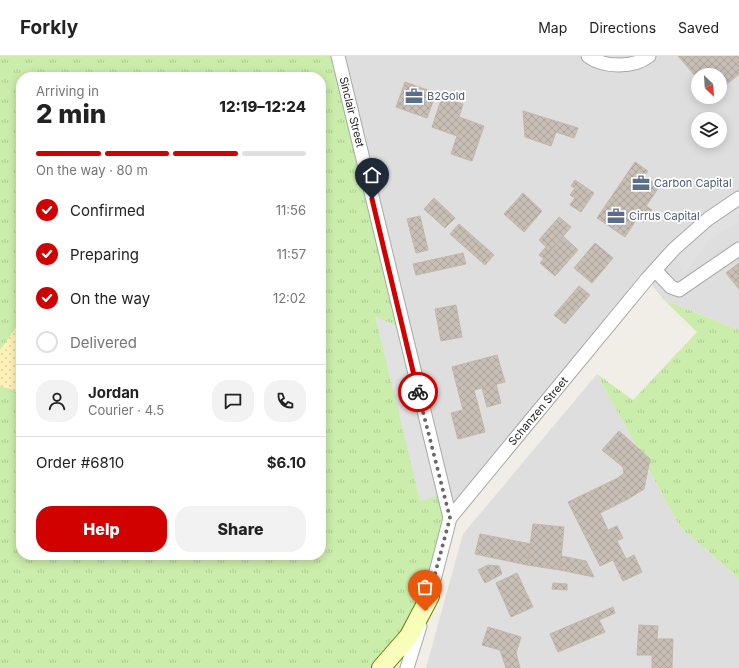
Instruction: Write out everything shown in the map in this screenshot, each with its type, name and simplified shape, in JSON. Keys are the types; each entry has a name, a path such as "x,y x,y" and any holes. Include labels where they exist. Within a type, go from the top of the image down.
{"street":[{"name":"Sinclair Street","path":"338,56 450,518"},
{"path":"588,56 592,59 607,64 624,65 643,61 649,56"},
{"name":"Schanzen Street","path":"407,668 430,596 450,518 655,270 674,249 708,219 739,198"},
{"path":"655,270 671,287 679,290 739,249"},
{"path":"381,668 408,636 430,596"}],"shaded area":[{"path":"340,56 739,56 739,330 664,300 647,279 450,518"},
{"path":"739,198 739,221 710,239 684,274 674,249"},
{"path":"375,316 403,329 443,494 420,501"},
{"path":"597,374 680,527 739,579 739,668 426,668 463,534"}],"green space":[{"path":"0,56 338,56 450,518 430,596 381,668 0,668 0,386 16,392 16,560 326,560 326,72 16,72 16,328 0,350"},
{"path":"664,300 739,330 739,579 680,527 597,374 633,400 697,332"}],"sand":[{"path":"16,328 16,392 0,386 0,350"}],"building":[{"path":"678,56 739,56 739,74 727,84 727,68 691,68 691,71"},
{"path":"405,82 436,93 427,118 396,107"},
{"path":"442,97 463,104 459,117 484,126 472,161 451,154 457,136 432,127"},
{"path":"523,111 578,128 574,138 556,132 551,146 525,137"},
{"path":"635,162 648,171 644,176 659,187 646,206 652,210 644,222 638,217 625,237 597,218"},
{"path":"575,180 594,193 581,212 570,205 575,198 570,195 575,188 571,186"},
{"path":"523,193 542,211 524,232 504,214"},
{"path":"434,198 455,218 445,228 424,209"},
{"path":"420,216 428,250 416,253 407,219"},
{"path":"559,217 571,227 544,259 539,255 546,247 539,240"},
{"path":"459,224 494,255 485,265 450,234"},
{"path":"563,236 578,250 555,276 540,263"},
{"path":"595,243 613,258 592,283 574,268"},
{"path":"463,253 466,264 416,275 413,264"},
{"path":"739,263 739,289 726,273"},
{"path":"579,286 590,295 565,324 554,315"},
{"path":"456,305 462,337 441,341 435,309"},
{"path":"497,355 505,382 474,390 485,432 458,439 451,413 463,410 452,367"},
{"path":"496,384 501,403 487,407 482,388"},
{"path":"619,431 650,459 644,489 628,499 618,478 624,473 623,467 602,450"},
{"path":"618,478 628,499 600,513 608,530 617,526 623,538 617,541 626,559 634,555 642,572 623,581 613,560 600,566 568,502"},
{"path":"533,524 564,527 560,570 527,565"},
{"path":"480,534 531,544 527,565 475,554"},
{"path":"561,556 586,561 594,577 560,570"},
{"path":"488,565 499,566 502,574 485,583 478,570"},
{"path":"517,573 533,607 511,617 496,583"},
{"path":"553,583 567,584 567,590 552,589"},
{"path":"613,607 615,613 599,620 605,632 558,652 550,634"},
{"path":"639,625 658,626 657,639 673,639 672,668 652,668 652,655 637,655"},
{"path":"488,627 521,637 516,653 520,668 506,668 500,650 482,645"}],"way so far":[{"path":"418,392 450,518 425,611"}],"place":[{"name":"B2Gold","path":"414,96"},
{"name":"Carbon Capital","path":"641,183"},
{"name":"Cirrus Capital","path":"616,216"}],"route":[{"path":"372,199 418,392"}]}
